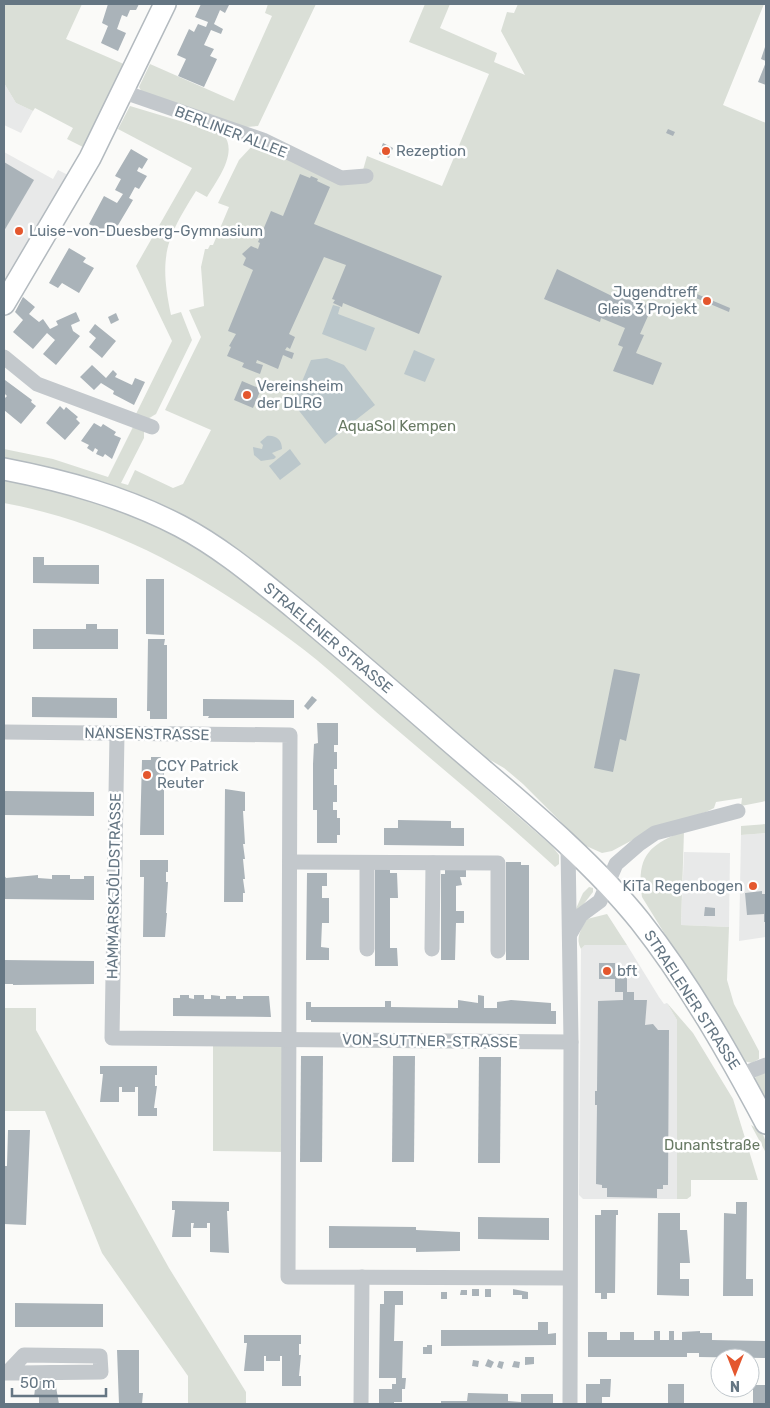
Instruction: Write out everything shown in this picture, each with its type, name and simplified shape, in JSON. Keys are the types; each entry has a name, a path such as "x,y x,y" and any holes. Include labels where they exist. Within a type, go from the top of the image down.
{"street":[{"path":"4,304 90,158 124,92 165,4"},
{"name":"BERLINER ALLEE","path":"124,92 262,140 341,178 366,176"},
{"path":"4,357 37,384 152,427"},
{"name":"STRAELENER STRASSE","path":"4,469 56,479 109,494 183,528 234,560 350,655 568,846 606,885 651,936 740,1075 766,1123"},
{"name":"NANSENSTRASSE","path":"4,732 290,735 290,862"},
{"name":"HAMMARSKJÖLDSTRASSE","path":"112,1038 117,734"},
{"path":"570,934 581,915 600,901 616,864 655,832 738,811"},
{"path":"568,846 571,1042 568,1278 570,1404"},
{"path":"498,951 498,863 290,862 288,1276 568,1278"},
{"path":"367,950 368,863"},
{"path":"432,950 433,863"},
{"name":"VON-SUTTNER-STRASSE","path":"112,1038 571,1042"},
{"path":"740,1075 766,1065"},
{"path":"361,1404 362,1277"},
{"path":"24,1355 100,1356 100,1372 6,1373 24,1355"}],"shaded area":[{"path":"4,83 16,103 33,111 21,133 4,125"},
{"name":"Luise-von-Duesberg-Gymnasium","path":"4,152 53,179 58,170 68,175 4,282"},
{"path":"333,305 340,307 338,314 375,328 366,351 322,334"},
{"path":"414,350 435,359 425,382 404,374"},
{"path":"327,358 344,365 375,405 325,444 293,403 311,360"},
{"path":"267,436 273,436 278,439 282,449 272,453 276,457 274,459 261,461 254,455 253,447 262,449 263,445 260,442"},
{"path":"290,449 301,464 280,480 269,466"},
{"name":"KiTa Regenbogen","path":"766,833 766,937 739,941 741,835"},
{"path":"684,852 730,853 729,927 681,925"},
{"path":"585,945 627,945 659,997 664,1004 667,1003 677,1020 677,1199 583,1199 579,1195 581,949"}],"green space":[{"path":"4,4 82,4 66,39 126,65 83,147 67,139 73,128 35,108 33,111 16,103 4,83"},
{"path":"268,4 316,4 258,126 246,127 143,94 139,87 150,64 234,101 272,16 265,13"},
{"name":"AquaSol Kempen","path":"425,4 450,4 440,28 497,53 494,62 525,75 501,31 507,12 514,13 518,4 764,4 723,105 766,123 766,801 741,806 742,798 716,802 714,808 706,812 655,828 612,851 602,853 584,845 523,784 504,768 478,753 265,575 41,466 4,458 4,449 53,459 108,477 134,425 144,430 144,438 121,483 128,485 135,470 173,488 183,484 211,430 165,410 201,337 189,310 204,306 201,267 205,249 213,245 229,207 218,203 239,160 254,144 344,183 363,170 367,156 442,186 489,74 409,42"},
{"path":"130,106 223,134 229,149 225,166 207,197 196,191 171,236 165,263 165,278 171,315 181,312 192,340 156,414 146,420 135,416 172,341 136,266 192,168 118,129"},
{"path":"4,480 65,490 163,526 226,565 369,681 552,846 559,855 559,864 555,867 329,670 258,616 190,573 120,538 44,512 4,503"},
{"path":"766,824 766,833 741,835 741,826"},
{"path":"684,831 681,925 729,927 727,980 734,1004 759,1051 759,1059 752,1063 743,1061 642,897 641,871 643,862 648,854 662,841"},
{"path":"589,887 593,888 593,892 576,914 574,913 583,893"},
{"path":"607,914 627,945 585,945 581,949 579,937 587,919"},
{"name":"Dunantstraße","path":"667,1003 693,1033 733,1099 758,1180 691,1180 691,1196 687,1199 677,1199 677,1020"},
{"path":"4,1008 36,1008 36,1030 169,1268 246,1392 246,1404 188,1404 188,1376 102,1253 45,1111 4,1111"},
{"path":"213,1044 283,1044 286,1152 213,1151"},
{"path":"764,1068 766,1071 766,1107 753,1080"},
{"path":"751,1125 764,1136 766,1153"}],"building":[{"path":"108,4 139,4 136,10 130,10 127,17 122,15 117,29 126,33 118,51 101,43 108,26 102,23"},
{"path":"201,4 229,5 225,13 220,10 214,24 223,29 221,34 211,30 204,45 214,49 210,56 217,59 204,87 178,76 186,59 177,55 189,29 194,32 198,24 206,27 208,22 195,17"},
{"path":"766,44 766,61 761,59"},
{"path":"766,62 766,85 758,82"},
{"path":"668,129 675,132 673,136 666,133"},
{"name":"Rezeption","path":"383,143 393,148 389,158 379,154"},
{"path":"131,149 148,159 142,169 139,167 137,171 147,176 139,189 135,187 129,198 133,200 111,237 89,224 104,196 117,203 123,194 115,190 121,179 115,176"},
{"path":"4,162 34,180 4,231"},
{"path":"300,174 318,179 317,181 330,187 314,224 442,276 419,334 343,303 342,307 333,303 335,300 332,299 346,265 324,257 289,334 295,337 290,349 287,347 285,350 294,353 292,359 283,355 278,369 257,360 256,363 263,365 260,374 242,367 244,363 227,356 231,347 229,346 236,334 228,331 253,270 243,265 246,258 242,254 251,246 258,249 260,243 258,242 271,211 283,216"},
{"path":"69,248 86,258 83,262 94,268 79,293 62,283 58,288 49,283"},
{"path":"557,269 618,299 620,294 652,307 640,334 644,335 636,353 662,363 653,385 613,371 623,347 618,345 625,328 601,318 600,322 544,299"},
{"name":"Jugendtreff Gleis 3 Projekt","path":"685,289 730,308 729,312 684,293"},
{"path":"23,297 35,307 29,314 39,322 43,319 50,329 58,325 56,321 76,312 80,321 71,325 73,331 80,336 56,365 43,354 55,340 47,333 33,349 13,332 23,320 15,312"},
{"path":"116,313 119,320 111,324 108,317"},
{"path":"95,324 116,341 102,358 89,347 96,338 89,332"},
{"path":"92,365 106,378 113,370 117,374 115,377 132,385 135,378 145,382 134,405 113,394 114,391 101,383 94,390 80,377"},
{"path":"5,380 32,400 31,402 36,406 21,424 4,410 4,399 7,396 4,393"},
{"name":"Vereinsheim der DLRG","path":"242,381 261,389 253,408 234,400"},
{"path":"60,406 64,410 66,407 78,417 76,419 80,423 65,440 46,423"},
{"path":"94,423 101,427 103,424 116,432 114,435 121,438 112,459 105,454 103,457 96,454 98,450 95,448 93,452 87,448 89,445 81,441"},
{"path":"33,557 44,557 44,565 99,565 99,584 33,583"},
{"path":"146,579 164,579 164,635 146,634"},
{"path":"86,624 97,624 97,629 118,629 118,649 33,649 33,629 86,629"},
{"path":"148,639 165,639 164,645 167,645 167,719 150,719 150,711 147,711"},
{"path":"614,669 640,674 626,741 620,739 613,772 594,768"},
{"path":"312,696 317,700 308,710 304,706"},
{"path":"32,697 117,698 117,718 32,717"},
{"path":"203,699 294,700 294,718 208,718 209,716 203,716"},
{"path":"317,723 338,723 338,745 334,745 334,752 337,752 337,769 334,769 334,785 337,785 337,802 333,802 333,810 337,810 337,818 340,818 340,835 337,835 337,843 317,843 317,810 313,810 313,764 314,744 318,743"},
{"path":"151,757 161,757 161,769 164,769 164,835 140,835 142,760 151,760"},
{"path":"225,789 245,792 245,811 243,811 245,844 243,844 245,859 243,859 245,879 243,879 245,893 243,893 243,902 224,902"},
{"path":"4,791 94,792 94,816 4,815"},
{"path":"398,820 451,821 451,828 464,828 464,846 384,845 384,828 398,828"},
{"path":"140,860 168,860 168,872 166,872 166,882 168,882 165,937 143,937 144,877 140,877"},
{"path":"506,862 521,862 521,865 529,865 529,960 506,960"},
{"path":"375,868 390,868 390,873 397,873 398,898 390,898 390,948 397,948 398,966 375,966"},
{"path":"445,868 466,868 466,877 460,877 462,885 456,886 456,911 464,911 464,923 456,923 455,960 441,960 441,874 445,874"},
{"path":"307,873 327,873 327,886 322,886 322,898 329,898 329,923 322,923 321,947 329,948 329,960 306,960"},
{"path":"4,875 6,878 38,875 38,878 52,879 52,875 70,875 70,879 84,879 84,876 94,876 94,900 4,899"},
{"path":"762,891 762,894 766,894 766,922 764,922 764,914 747,915 745,893"},
{"path":"705,907 715,908 715,916 704,916"},
{"path":"4,960 94,961 94,984 4,984"},
{"path":"599,963 615,963 615,976 627,976 627,992 634,992 634,1000 647,1000 645,1025 653,1024 658,1030 669,1030 668,1185 663,1185 663,1189 657,1189 657,1198 607,1197 607,1188 602,1188 602,1185 596,1184 597,1105 595,1105 595,1091 597,1091 598,1001 623,1000 623,992 615,992 615,979 599,979"},
{"path":"180,995 189,995 189,998 194,999 194,995 204,995 204,999 211,999 211,995 220,996 220,999 226,999 226,996 236,996 236,999 243,999 243,996 269,996 271,1017 173,1016 173,998 180,998"},
{"path":"478,995 484,996 484,1008 497,1008 497,1002 511,1000 551,1003 551,1011 556,1011 556,1024 311,1022 311,1020 306,1020 306,1002 311,1002 311,1007 385,1007 385,1001 391,1001 391,1007 458,1008 458,1000 478,1003"},
{"path":"301,1056 323,1056 322,1162 300,1162"},
{"path":"393,1056 415,1056 414,1162 392,1162"},
{"path":"479,1057 501,1057 500,1163 478,1163"},
{"path":"100,1066 157,1066 154,1108 157,1108 157,1116 138,1116 138,1087 135,1087 135,1092 122,1092 122,1087 119,1087 119,1102 100,1102 103,1074 100,1074"},
{"path":"8,1130 30,1130 26,1225 4,1224 4,1166 7,1166"},
{"path":"172,1201 229,1202 229,1211 227,1211 229,1253 210,1252 210,1223 207,1223 207,1228 193,1228 194,1223 191,1223 191,1237 172,1237 175,1210 172,1210"},
{"path":"736,1202 747,1202 746,1279 753,1279 753,1296 723,1296 724,1213 736,1214"},
{"path":"601,1210 618,1210 618,1215 616,1215 615,1293 607,1293 607,1299 601,1299 601,1293 595,1293 595,1215 601,1215"},
{"path":"658,1213 680,1213 680,1230 687,1230 690,1263 680,1263 680,1279 689,1279 689,1296 657,1295"},
{"path":"478,1217 549,1218 549,1240 478,1239"},
{"path":"329,1226 416,1227 416,1230 460,1232 460,1251 416,1252 416,1248 329,1248"},
{"path":"472,1289 479,1289 479,1296 472,1296"},
{"path":"485,1289 491,1289 491,1297 485,1297"},
{"path":"513,1289 528,1292 528,1299 522,1299 522,1295 513,1295"},
{"path":"461,1290 467,1290 467,1295 460,1295"},
{"path":"384,1291 403,1291 403,1305 395,1305 394,1341 403,1341 402,1378 406,1378 405,1389 402,1389 402,1402 394,1402 394,1404 379,1404 379,1389 392,1389 392,1384 396,1384 396,1378 379,1378 380,1304 384,1304"},
{"path":"441,1292 447,1292 447,1299 441,1299"},
{"path":"15,1303 103,1304 103,1327 15,1327"},
{"path":"538,1322 548,1322 548,1334 556,1333 556,1345 441,1346 441,1330 538,1330"},
{"path":"654,1331 660,1331 660,1340 669,1340 669,1331 674,1331 674,1340 682,1340 682,1332 700,1331 700,1333 712,1333 712,1340 766,1341 766,1358 760,1358 760,1348 710,1348 710,1357 699,1357 699,1353 687,1353 687,1357 588,1357 588,1332 607,1332 607,1340 620,1340 620,1332 634,1332 634,1340 654,1340"},
{"path":"244,1335 301,1335 301,1344 299,1344 299,1355 301,1355 299,1376 301,1376 301,1386 282,1386 282,1356 280,1356 280,1361 266,1361 266,1356 264,1356 264,1371 244,1371 247,1343 244,1343"},
{"path":"427,1345 432,1345 432,1354 423,1354 423,1347 427,1347"},
{"path":"117,1350 139,1350 139,1393 143,1393 142,1404 119,1404"},
{"path":"525,1357 534,1357 534,1364 525,1365"},
{"path":"488,1359 494,1362 491,1368 485,1366"},
{"path":"473,1360 479,1361 478,1367 472,1366"},
{"path":"499,1361 504,1362 502,1369 497,1367"},
{"path":"514,1361 520,1362 519,1368 512,1367"},
{"path":"600,1379 611,1379 610,1397 602,1397 602,1404 586,1404 586,1384 600,1384"},
{"path":"36,1381 55,1381 59,1404 39,1404 39,1397 34,1397"},
{"path":"668,1384 684,1384 684,1404 668,1404"},
{"path":"760,1385 766,1385 766,1404 753,1404 753,1398 760,1398"},
{"path":"468,1393 508,1394 508,1401 521,1402 521,1394 553,1394 553,1404 441,1404 441,1401 467,1401"}],"place":[{"name":"Rezeption","path":"386,151"},
{"name":"Luise-von-Duesberg-Gymnasium","path":"19,231"},
{"name":"Jugendtreff Gleis 3 Projekt","path":"707,301"},
{"name":"Vereinsheim der DLRG","path":"247,395"},
{"name":"CCY Patrick Reuter","path":"147,775"},
{"name":"KiTa Regenbogen","path":"753,886"},
{"name":"bft","path":"607,971"}]}
